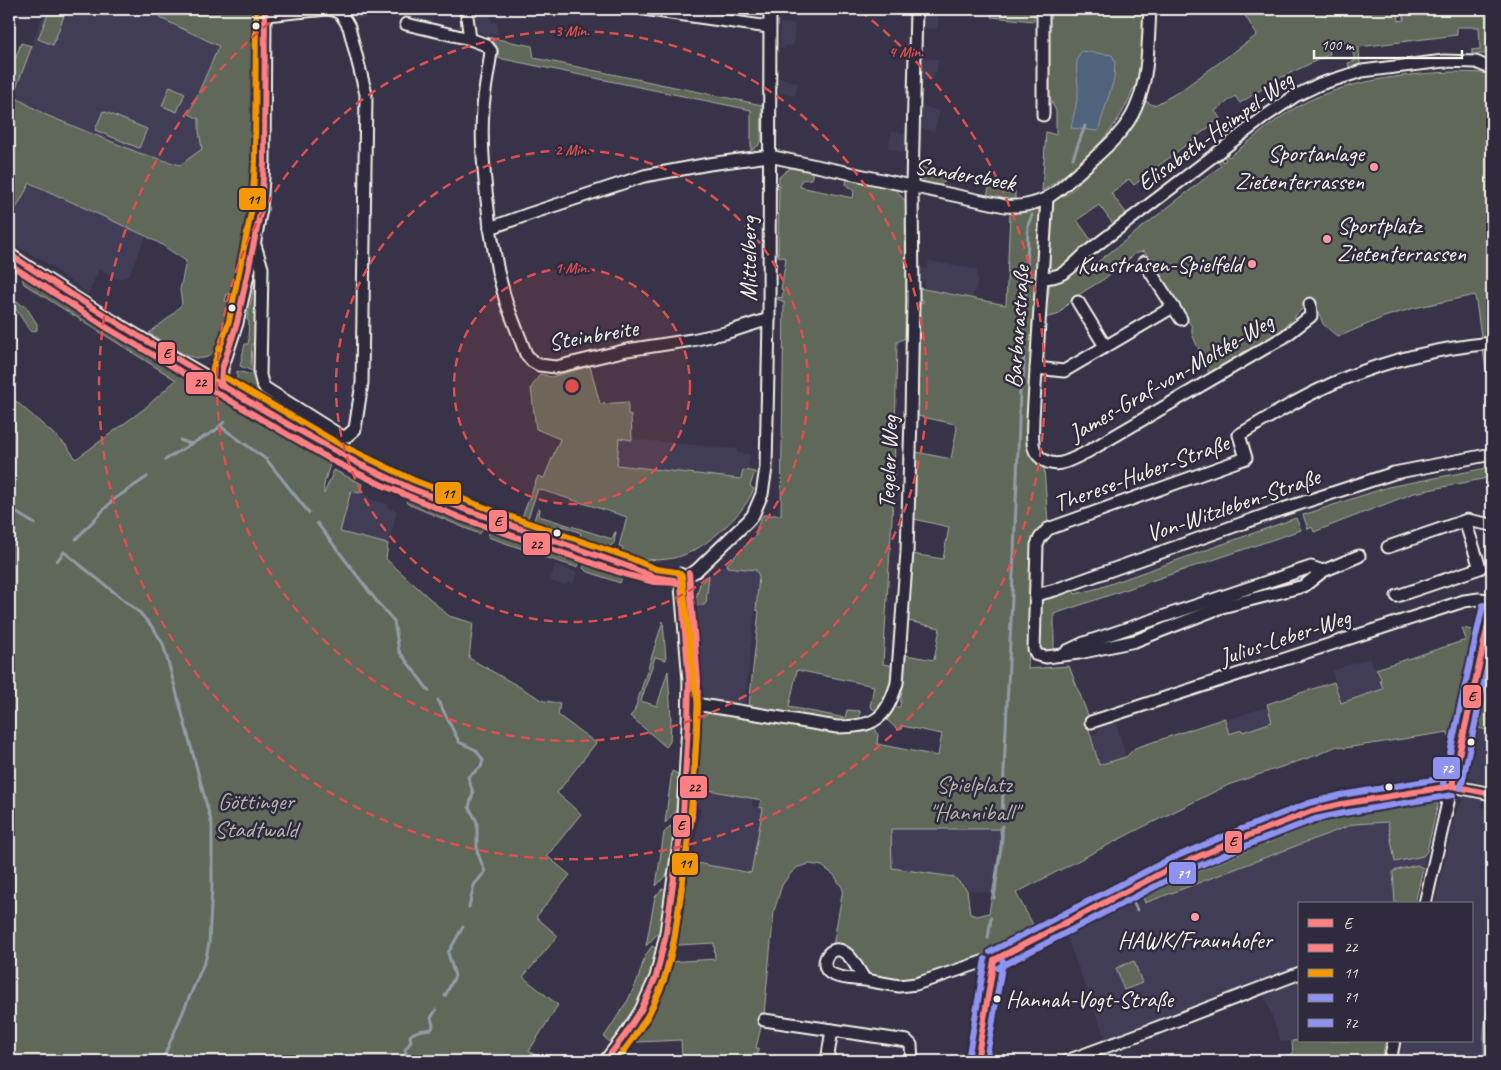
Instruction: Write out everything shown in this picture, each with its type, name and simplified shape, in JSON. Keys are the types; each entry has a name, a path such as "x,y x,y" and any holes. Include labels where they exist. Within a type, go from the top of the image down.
{"street":[{"path":"406,24 470,39 466,9"},
{"path":"643,9 769,27"},
{"name":"Mittelberg","path":"677,577 696,571 748,521 757,507 764,485 769,319 770,9"},
{"name":"Tegeler Weg","path":"689,703 819,724 853,727 878,719 893,698 897,683 907,552 913,301 912,186 916,9"},
{"path":"1043,9 1043,116"},
{"name":"Sandersbeek","path":"769,156 1005,206 1029,205 1047,198 1070,180 1104,149 1130,118 1139,97 1143,80 1150,9"},
{"path":"221,385 222,369 237,323 255,245 261,209 264,162 266,12 334,10 341,14 349,27 366,94 362,383 355,429 347,436 341,436 265,388 262,383 260,375 262,268 255,245"},
{"name":"Steinbreite","path":"470,39 486,45 492,52 482,123 484,173 490,228 506,302 526,354 532,361 539,365 556,368 627,350 692,340 769,319"},
{"name":"Elisabeth-Heimpel-Weg","path":"1042,278 1062,275 1086,253 1267,115 1295,96 1320,84 1362,71 1444,61 1476,62 1492,69"},
{"path":"490,228 644,176 709,164 769,156"},
{"name":"Barbarastraße","path":"1039,456 1033,443 1047,198"},
{"path":"9,254 86,304 338,454 409,488 448,503 627,566 677,577 689,681 689,703 682,815 674,881 662,955 656,977 641,1010 605,1061"},
{"path":"1144,262 1181,319"},
{"path":"1078,302 1105,346"},
{"name":"James-Graf-von-Moltke-Weg","path":"1039,456 1046,462 1055,464 1066,462 1087,452 1284,337 1311,316 1310,304"},
{"path":"1036,368 1064,371 1173,307"},
{"name":"Therese-Huber-Straße","path":"1036,595 1037,548 1040,538 1048,529 1246,458 1238,435 1307,396 1342,379 1421,354 1492,343"},
{"name":"Von-Witzleben-Straße","path":"1036,595 1056,590 1271,513 1394,473 1492,454"},
{"path":"1388,547 1468,520 1492,525"},
{"path":"1397,596 1485,566 1465,521"},
{"path":"1036,595 1034,649 1037,654 1040,656 1054,656 1079,653 1135,641 1221,603 1304,586 1323,571 1359,556"},
{"name":"Julius-Leber-Weg","path":"1091,722 1464,601 1492,600"},
{"path":"1425,902 1492,608"},
{"path":"865,980 899,986 916,984 982,962 994,960 1171,868 1312,811 1342,804 1452,786 1492,794"},
{"path":"978,1061 994,960"},
{"path":"1067,1061 1298,974"},
{"path":"764,1020 906,1040 911,1045 912,1061"},
{"path":"827,1061 832,1030"},
{"path":"1390,1061 1394,1042"}],"shaded area":[{"path":"45,9 162,9 160,18 219,46 189,114 199,118 199,131 203,149 180,165 139,153 46,115 13,96"},
{"path":"341,9 378,9 375,17 353,20"},
{"path":"490,10 491,22 497,22 498,34 484,35 476,29 473,12"},
{"path":"938,10 938,28 922,29 923,11"},
{"path":"780,23 795,24 793,46 785,45 785,49 780,48"},
{"path":"922,58 938,59 937,72 934,72 933,80 922,80"},
{"path":"779,78 798,83 795,96 779,92"},
{"path":"922,106 940,111 934,132 921,128"},
{"path":"892,131 908,134 907,153 888,148"},
{"path":"30,183 146,236 129,275 119,279 99,269 88,294 41,259 9,243 9,221"},
{"path":"929,261 978,270 976,290 974,290 972,298 924,289 925,281 918,279 920,268 927,269"},
{"path":"619,438 737,449 737,453 750,454 748,471 743,471 742,479 616,465"},
{"path":"351,490 366,494 370,499 389,505 388,508 397,511 388,544 340,532"},
{"path":"555,565 577,572 573,584 568,582 564,585 550,581"},
{"path":"719,566 756,570 759,576 744,705 712,701 705,697 701,687 694,605 700,584"},
{"path":"1369,658 1383,689 1341,703 1332,671"},
{"path":"1266,707 1272,722 1242,732 1241,730 1229,734 1225,721"},
{"path":"1116,723 1126,757 1099,765 1090,735 1099,732 1098,728"},
{"path":"1476,727 1492,732 1492,785 1476,782 1471,779 1467,771"},
{"path":"697,787 753,798 752,806 763,808 751,873 691,862 701,808 692,808"},
{"path":"1465,796 1482,800 1481,807 1492,809 1492,1001 1488,1005 1483,1049 1485,1061 1395,1061 1400,1042 1474,1042 1474,902 1435,902 1456,812"},
{"name":"HAWK/Fraunhofer","path":"1405,799 1406,805 1435,800 1438,804 1415,902 1298,902 1298,969 1106,1040 1064,930 1140,891 1144,897 1169,884 1314,824 1365,811 1365,806"},
{"path":"891,829 1001,829 1001,842 992,893 967,890 954,877 891,868"},
{"path":"1298,982 1298,1040 1281,1042 1264,994"}],"green space":[{"path":"50,9 65,13 53,45 38,39"},
{"path":"162,9 257,9 255,20 257,20 257,29 260,29 259,146 255,202 252,202 240,263 231,295 227,294 225,301 229,302 219,341 214,351 208,357 200,358 182,353 149,333 171,316 182,304 180,290 186,261 146,236 30,183 9,221 9,90 12,78 9,77 21,43 32,46 13,96 46,115 139,153 180,165 202,149 199,119 189,114 219,46 160,18"},
{"path":"991,9 1034,9 1034,21 991,17"},
{"path":"1048,9 1146,9 1136,89 1133,89 1118,120 1096,147 1070,171 1042,191 1046,132 1056,135 1056,111 1048,95"},
{"path":"1241,9 1398,9 1399,21 1404,20 1403,9 1492,9 1492,38 1487,37 1485,54 1472,54 1472,50 1480,49 1479,27 1457,27 1457,35 1359,47 1360,65 1349,67 1348,63 1355,61 1350,41 1328,45 1330,54 1280,78 1240,103 1235,96 1215,111 1220,118 1213,124 1134,185 1129,179 1111,193 1127,214 1113,224 1099,205 1077,220 1091,240 1054,271 1050,266 1053,202 1077,186 1076,184 1115,146 1131,126 1145,101 1153,105 1157,104 1180,91 1257,35"},
{"path":"487,37 532,46 534,58 762,105 761,141 758,146 751,150 751,110 498,58 496,45"},
{"name":"Sportplatz Zietenterrassen","path":"1452,72 1489,73 1488,75 1492,76 1492,404 1475,295 1414,308 1384,317 1338,337 1323,324 1315,302 1302,309 1279,333 1209,373 1192,334 1192,327 1144,251 1135,254 1104,279 1075,297 1057,315 1044,318 1050,285 1069,274 1089,256 1095,264 1221,166 1215,158 1218,156 1223,162 1226,160 1222,153 1224,151 1229,157 1275,121 1321,95 1376,80"},
{"path":"170,86 185,93 177,112 162,106"},
{"path":"103,111 147,129 139,148 95,130"},
{"path":"922,167 946,173 944,182 939,187 924,182 921,176"},
{"path":"790,168 813,172 811,179 801,180 800,187 853,198 854,191 846,185 847,178 896,190 907,203 905,338 897,342 894,485 883,664 895,666 887,695 877,711 870,707 874,686 797,670 789,707 845,718 847,710 860,711 859,719 847,721 788,714 749,706 759,611 756,610 759,576 756,570 727,567 727,564 756,535 757,527 763,515 781,515 784,302 777,299 778,297 782,298 783,290 781,289 786,258 778,256 779,177"},
{"path":"990,183 1013,189 1015,200 1000,200 987,197"},
{"name":"Spielplatz \"Hanniball\"","path":"1038,208 1042,214 1037,306 1032,321 1028,446 1033,459 1044,467 1048,524 1040,529 1033,540 1028,669 1069,666 1089,718 1085,720 1099,765 1126,757 1135,748 1225,718 1229,734 1242,730 1243,732 1272,722 1267,704 1334,682 1341,703 1383,689 1381,678 1376,669 1466,640 1462,628 1477,631 1448,761 1450,742 1448,732 1345,748 1337,746 1317,755 1228,785 1016,893 1037,932 981,958 913,981 873,979 833,946 843,889 834,875 822,866 810,864 798,867 782,885 774,911 764,1014 756,1048 759,1048 756,1061 616,1061 682,1057 681,1040 638,1042 632,1040 654,1002 669,962 715,959 714,943 678,945 673,942 686,852 693,854 691,862 751,873 763,808 759,807 761,800 698,788 696,795 694,794 702,724 697,723 700,719 714,712 839,732 864,732 875,728 878,735 877,744 938,756 942,734 902,726 901,730 897,729 887,720 895,707 900,707 906,655 934,660 940,628 908,621 912,554 943,559 949,527 914,519 916,452 951,459 957,428 955,424 918,416 919,304 923,303 923,300 919,298 919,288 1006,305 1010,213 1025,212","holes":["891,829 1000,829 1001,842 989,913 977,916 970,914 967,890 954,877 892,868"]},
{"name":"Göttinger Stadtwald","path":"27,273 242,405 331,456 324,484 324,494 334,470 362,484 360,493 351,491 340,532 388,544 386,559 449,616 473,623 469,658 544,701 560,703 558,715 596,743 557,793 581,814 547,856 570,875 536,917 558,936 523,977 558,1005 529,1051 543,1061 9,1061 9,395 66,445 76,459 144,409 176,380 24,284 22,278"},
{"path":"255,282 257,283 256,343 252,344 251,366 256,369 255,372 240,366 245,344 248,344 249,321 247,320"},
{"path":"17,301 23,306 25,305 37,324 37,330 31,332 13,305"},
{"path":"590,366 600,404 628,402 628,414 631,415 632,440 619,438 617,465 741,479 743,470 755,472 750,486 754,489 745,505 724,528 700,547 689,553 665,559 652,560 622,554 623,547 619,546 627,517 538,489 528,518 522,517 538,476 544,478 560,439 536,429 531,388 540,374 551,377"},
{"path":"237,371 256,376 349,439 350,443 344,447 243,389 237,382"},
{"path":"1492,467 1492,480 1487,478 1414,493 1314,532 1312,527 1308,529 1303,515 1388,487"},
{"path":"411,495 483,522 482,530 479,534 408,504 406,502 408,496"},
{"path":"538,508 540,509 539,516 612,539 616,532 614,543 611,546 580,537 581,533 563,526 557,529 535,522"},
{"path":"1296,518 1301,530 1054,614 1054,651 1043,651 1039,648 1041,601 1046,598 1073,589 1075,594 1099,588"},
{"path":"491,525 536,542 535,552 488,537"},
{"path":"544,545 579,558 578,566 541,556 540,552"},
{"path":"588,562 623,575 620,583 586,571 583,568 585,563"},
{"path":"709,575 706,603 704,605 694,605 700,584"},
{"path":"663,621 666,660 655,657 641,701 657,706 668,671 671,719 670,742 666,747 630,716 634,712"},
{"path":"1492,654 1492,732 1476,727"},
{"path":"672,771 678,774 676,811 665,823"},
{"path":"1405,799 1406,805 1435,800 1438,804 1427,851 1423,856 1395,862 1388,822 1354,824 1145,903 1143,897 1169,884 1166,877 1186,867 1190,875 1251,849 1248,841 1261,836 1265,844 1314,824 1338,817 1337,810 1350,806 1352,814 1366,811 1365,806"},
{"path":"670,826 675,829 670,871 656,886 664,833"},
{"path":"1417,865 1423,868 1415,902 1395,902 1393,871"},
{"path":"662,889 667,891 661,930 646,946 655,897"},
{"path":"652,946 657,949 650,975 627,1022 612,1044 604,1037 628,1000 638,979 645,956"},
{"path":"1134,961 1142,983 1124,990 1116,968"},
{"path":"1492,1001 1492,1061 1485,1061 1485,1021"},
{"path":"1292,1041 1386,1042 1381,1061 1264,1061 1293,1054"}],"water":[{"path":"1082,51 1112,55 1115,61 1114,79 1098,131 1071,128 1078,93 1077,60"}],"waterway":[{"path":"1073,158 1085,126"},
{"path":"1002,818 1020,390 1023,382 1024,362 1022,349 1028,225 1032,215"},
{"path":"180,440 191,444 215,431 224,422"},
{"path":"220,426 267,460 309,513"},
{"path":"165,460 191,444"},
{"path":"76,539 113,500 147,477"},
{"path":"9,508 35,524"},
{"path":"317,523 394,621 399,651 429,691"},
{"path":"57,561 64,552 140,613 154,629 163,644 212,825 212,887 209,943 206,958 162,1061"},
{"path":"438,700 459,742 476,750 483,760 481,767 468,777 473,793 469,807 477,822 477,851 485,872 474,885 469,907"},
{"path":"994,898 1002,826"},
{"path":"1132,899 1137,910"},
{"path":"988,938 991,918"},
{"path":"445,996 455,976 448,953 463,927"},
{"path":"405,1061 405,1050 411,1041 410,1036 417,1031 432,1029 431,1018 436,1010"}],"transit line":[{"name":"11","path":"212,384 213,367 229,321 252,208 255,162 256,9"},
{"name":"E","path":"221,385 222,369 237,323 261,209 264,162 265,9"},
{"name":"E","path":"9,254 140,337 361,465 410,488 464,509 654,577 674,580"},
{"name":"22","path":"9,264 109,329 333,461 382,485 461,518 624,574 654,582 680,583"},
{"name":"11","path":"226,378 341,445 413,480 656,569 677,572 682,576 698,703 692,798 678,915 670,958 660,990 644,1022 616,1061"},
{"name":"22","path":"616,1061 649,1014 664,980 674,940 692,816 697,725 698,680 689,573"},
{"name":"E","path":"605,1061 641,1010 656,977 665,939 683,815 688,725 689,681 680,574"},
{"name":"72","path":"1443,784 1483,605"},
{"name":"E","path":"1452,786 1492,607"},
{"name":"71","path":"1461,788 1492,646"},
{"name":"72","path":"990,952 1168,860 1309,803 1341,795 1451,777"},
{"name":"E","path":"994,960 1171,868 1312,811 1342,804 1452,786 1492,794"},
{"name":"71","path":"998,968 1175,876 1315,819 1453,795"},
{"name":"72","path":"968,1060 985,959"},
{"name":"E","path":"977,1061 994,960"},
{"name":"71","path":"986,1061 1003,961"}],"place":[{"name":"Sportanlage Zietenterrassen","path":"1374,167"},
{"name":"Sportplatz Zietenterrassen","path":"1327,239"},
{"name":"Kunstrasen-Spielfeld","path":"1252,264"},
{"name":"HAWK/Fraunhofer","path":"1195,917"},
{"name":"Hannah-Vogt-Straße","path":"997,999"}]}
